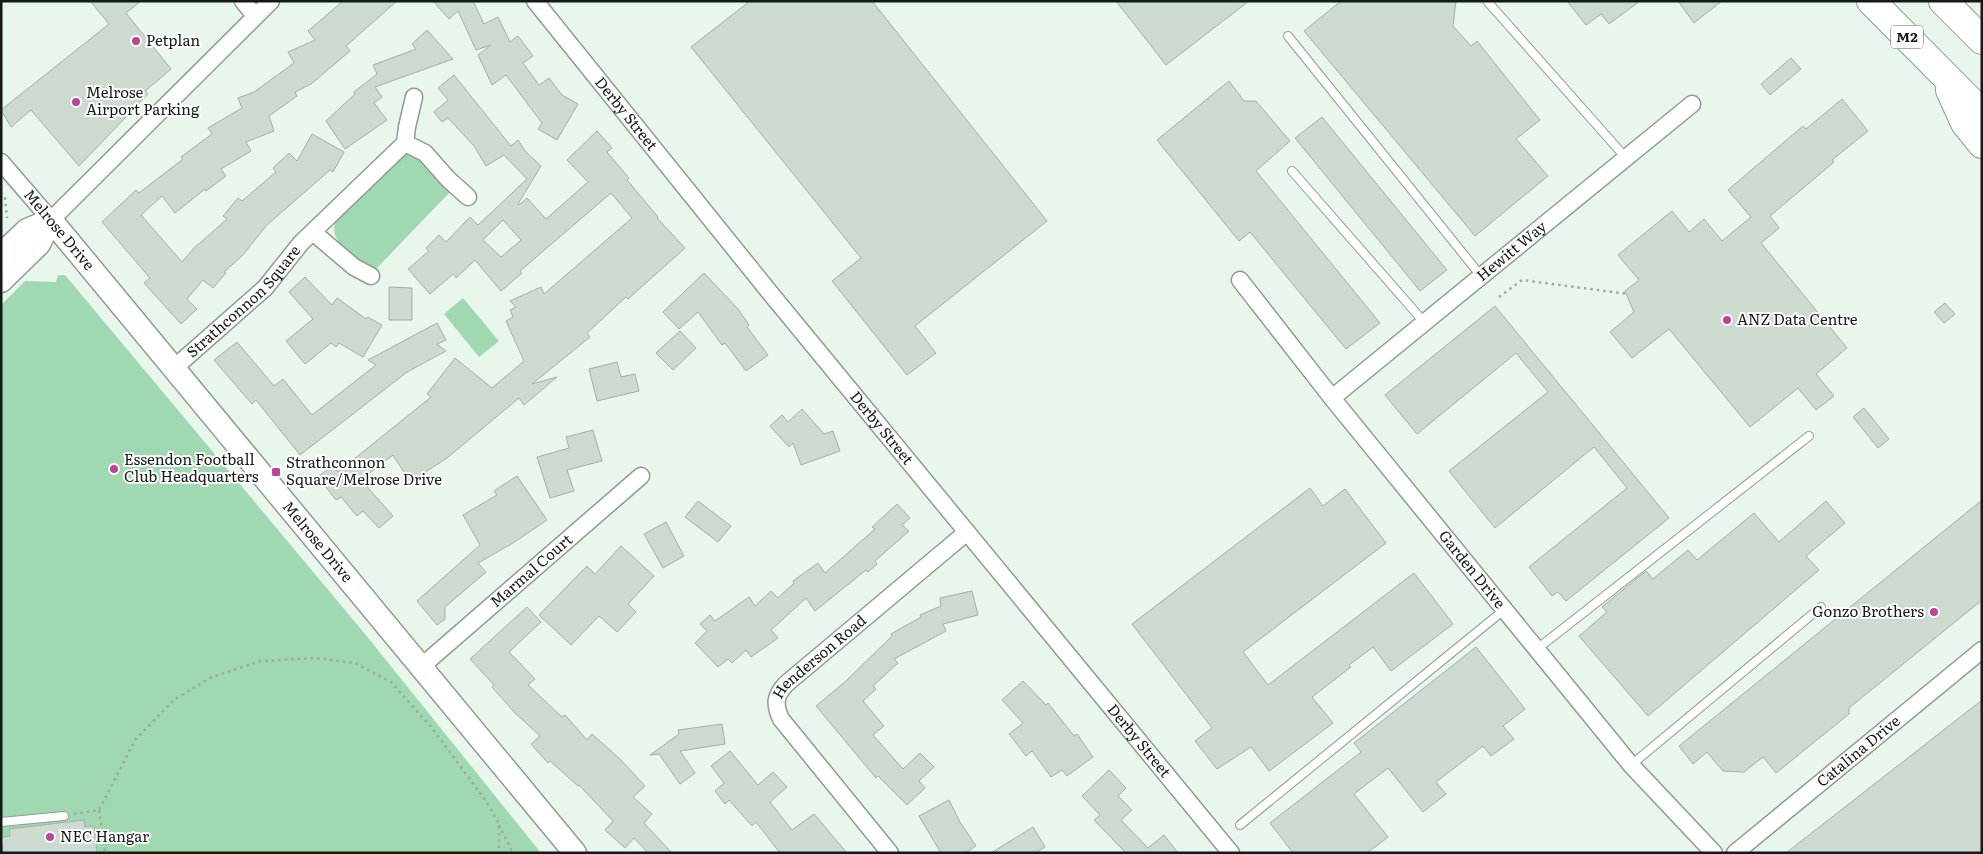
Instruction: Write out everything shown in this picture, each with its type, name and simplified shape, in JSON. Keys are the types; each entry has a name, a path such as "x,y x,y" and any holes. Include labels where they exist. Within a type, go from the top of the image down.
{"highway":[{"name":"M2","path":"1872,1 1982,113"},
{"path":"1943,1 1982,40"},
{"path":"1942,73 1965,123 1982,144"}],"street":[{"path":"243,1 255,16"},
{"path":"1,282 39,244 51,220 270,1"},
{"name":"Derby Street","path":"535,1 1231,853"},
{"path":"414,97 405,143 425,153 448,179 468,197"},
{"name":"Hewitt Way","path":"1332,398 1692,104"},
{"name":"Strathconnon Square","path":"172,369 265,288 301,244 405,143"},
{"name":"Melrose Drive","path":"1,162 576,853"},
{"path":"1,255 27,230 51,220"},
{"name":"Strathconnon Square","path":"314,233 354,267 371,276"},
{"name":"Garden Drive","path":"1240,280 1332,398 1631,765 1714,853"},
{"name":"Marmal Court","path":"422,666 641,476"},
{"name":"Henderson Road","path":"890,853 781,719 775,701 778,693 786,684 967,532"},
{"name":"Catalina Drive","path":"1735,853 1982,650"}],"lane":[{"path":"1487,1 1626,158"},
{"path":"1288,36 1482,276"},
{"path":"1292,171 1424,322"},
{"path":"1537,649 1808,436"},
{"path":"1631,765 1821,608"},
{"path":"1240,825 1504,610"},
{"path":"1,822 64,816"}],"path":[{"path":"1,192 5,198 7,218"},
{"path":"1499,297 1522,280 1628,294"},
{"path":"105,853 99,810 135,740 175,699 212,677 261,661 315,658 355,662 391,682 432,728 466,772 486,801 513,853"},
{"path":"64,816 99,810"},
{"path":"499,824 499,853"}],"green space":[{"path":"403,155 418,155 451,191 374,271 353,257 340,245 334,231 335,222"},
{"name":"Essendon Football Club Headquarters","path":"58,275 65,275 365,634 541,853 1,853 1,305 25,281 56,282"},
{"path":"463,298 499,341 479,357 444,314"}],"building":[{"name":"Melrose Airport Parking","path":"90,1 141,1 126,13 171,69 145,91 148,94 79,166 31,110 11,127 1,110 109,24"},
{"path":"343,1 397,1 346,46 350,51 311,84 295,92 297,96 269,116 274,131 246,142 251,151 221,169 226,176 206,191 205,189 175,213 162,196 141,215 182,262 193,249 227,219 223,216 238,198 242,201 276,172 273,168 289,153 297,161 312,134 344,152 333,172 330,170 267,225 242,256 224,272 226,273 213,288 203,280 187,299 197,309 181,324 144,283 150,278 102,222 136,190 139,193 183,159 181,157 212,134 208,128 242,108 238,98 254,92 294,63 288,52 315,40 308,31"},
{"path":"433,1 473,1 484,24 498,17 510,42 518,36 533,56 523,63 539,85 549,78 562,95 578,104 557,140 538,129 542,123 506,75 492,85 478,55 491,45 476,50 458,11 449,19"},
{"path":"750,1 872,1 1047,221 915,326 936,353 907,375 832,281 861,258 691,47"},
{"path":"1116,1 1249,1 1166,65"},
{"path":"1341,1 1456,1 1453,26 1471,46 1477,41 1540,120 1516,139 1548,176 1475,236 1304,31"},
{"path":"1567,1 1640,1 1609,24 1601,14 1586,25"},
{"path":"1678,1 1722,1 1694,23"},
{"path":"427,30 453,59 375,87 382,97 374,103 387,120 345,149 326,121 355,94 354,92 377,74 373,65 416,49 412,44"},
{"path":"1791,58 1801,69 1770,95 1761,84"},
{"path":"454,75 511,146 518,140 525,151 541,166 519,205 527,198 546,219 588,182 567,160 597,131 612,148 607,152 629,178 627,180 657,218 685,248 628,299 626,297 587,333 590,337 532,384 557,377 524,405 519,398 447,458 410,482 393,455 361,480 393,516 379,528 363,511 357,516 341,497 336,500 318,477 333,465 338,472 431,397 427,394 455,358 492,388 524,361 506,321 513,317 510,310 516,307 510,301 541,287 544,294 632,218 611,193 520,271 522,273 501,291 475,260 456,278 453,274 430,294 408,269 429,251 426,248 439,235 446,242 470,217 478,225 527,179 504,155 486,166 474,146 448,118 442,122 434,112 448,100 438,88","holes":["503,220 521,240 501,257 483,240"]},
{"path":"1229,81 1244,101 1256,101 1290,141 1256,171 1380,323 1346,349 1250,232 1239,241 1157,140"},
{"name":"ANZ Data Centre","path":"1842,99 1868,131 1832,160 1834,162 1770,216 1779,228 1761,243 1847,348 1816,374 1834,396 1816,410 1798,388 1750,427 1669,329 1632,358 1610,332 1634,312 1625,291 1639,280 1618,255 1672,211 1689,232 1704,219 1722,241 1751,217 1728,190 1803,126 1806,129"},
{"path":"1322,117 1447,270 1420,291 1295,138"},
{"path":"704,273 738,309 749,325 747,327 768,355 746,371 725,343 722,345 698,312 679,329 663,312"},
{"path":"305,277 332,305 337,298 366,319 368,317 382,325 363,357 339,343 336,347 331,343 305,364 286,341 313,319 289,292"},
{"path":"389,287 412,288 412,320 389,320"},
{"path":"1945,303 1955,314 1944,323 1934,312"},
{"path":"1495,306 1669,518 1566,601 1558,592 1552,596 1529,567 1627,488 1594,447 1495,528 1449,471 1548,392 1516,353 1417,434 1385,395"},
{"path":"437,323 446,340 437,344 446,351 407,372 300,455 256,400 252,404 214,360 237,342 274,386 283,379 312,415 376,365 368,360"},
{"path":"680,331 696,348 673,370 656,353"},
{"path":"617,362 621,377 635,374 639,391 597,401 589,369"},
{"path":"1864,408 1889,439 1878,448 1853,417"},
{"path":"802,409 824,434 833,431 840,451 801,465 793,443 789,447 770,426 782,415 788,422"},
{"path":"593,430 602,461 567,470 574,491 550,498 537,457 569,448 566,437"},
{"path":"517,476 547,520 513,543 478,563 486,572 445,607 445,619 437,625 417,601 480,545 463,515 497,495 494,491"},
{"path":"1310,488 1323,506 1345,489 1386,543 1243,652 1268,685 1414,573 1453,624 1391,671 1373,647 1349,665 1351,667 1312,697 1333,723 1269,771 1251,747 1217,769 1195,741 1212,728 1132,624"},
{"path":"1982,500 1982,600 1849,708 1849,714 1776,773 1763,757 1744,772 1723,771 1707,752 1693,764 1679,746"},
{"path":"698,501 731,526 718,542 685,517"},
{"path":"1826,501 1845,523 1806,556 1819,570 1648,716 1579,636 1607,612 1602,607 1646,571 1653,579 1688,550 1697,560 1754,513 1779,542"},
{"path":"897,504 910,518 902,525 909,531 875,561 877,564 868,572 866,570 815,611 806,598 771,630 778,638 751,657 746,650 732,663 728,659 718,667 695,643 707,631 700,624 710,615 715,621 749,597 755,606 771,591 778,598 794,583 793,581 818,563 825,573 875,529 872,527"},
{"path":"666,522 684,556 663,568 644,534"},
{"path":"621,546 654,576 628,604 636,612 617,632 599,616 571,645 539,615 587,566 595,574"},
{"path":"972,591 978,615 943,624 946,631 894,659 898,663 873,686 876,689 863,701 884,726 873,735 903,769 920,753 934,767 919,781 925,788 907,805 878,776 876,778 816,706 846,681 892,636 891,634 921,617 920,615 941,606 940,598"},
{"path":"527,607 541,622 509,652 535,679 528,685 562,717 565,715 587,740 592,734 621,760 645,786 633,797 652,814 644,823 672,853 648,853 634,838 625,848 605,830 613,821 579,785 550,761 548,763 531,744 540,736 514,712 492,687 494,685 470,659"},
{"path":"1476,647 1525,709 1503,726 1514,739 1491,756 1483,746 1436,782 1446,794 1423,812 1388,768 1354,794 1388,837 1367,853 1293,853 1270,823 1361,752 1354,743"},
{"path":"1023,681 1046,705 1048,703 1074,736 1077,734 1093,757 1067,776 1062,770 1051,777 1032,751 1026,756 1009,734 1023,723 1002,700"},
{"path":"1982,700 1982,853 1786,853"},
{"path":"722,724 725,744 680,751 695,773 680,784 659,754 650,755 679,734 678,730"},
{"path":"730,751 758,785 773,772 787,787 770,802 792,830 814,814 847,853 780,853 756,822 752,826 729,800 725,804 715,791 724,783 711,766"},
{"path":"1109,770 1126,788 1118,796 1132,810 1121,820 1148,848 1164,835 1178,853 1126,853 1094,820 1100,815 1082,796"},
{"path":"949,800 960,822 976,846 965,853 941,853 919,816"},
{"name":"NEC Hangar","path":"84,820 85,827 94,826 97,853 3,853 1,837 10,836 9,829"},
{"path":"1033,827 1045,847 1035,853 991,853"}],"place":[{"name":"Petplan","path":"136,41"},
{"name":"Melrose Airport Parking","path":"76,102"},
{"name":"ANZ Data Centre","path":"1727,320"},
{"name":"Essendon Football Club Headquarters","path":"114,469"},
{"name":"Strathconnon Square/Melrose Drive","path":"276,472"},
{"name":"Gonzo Brothers","path":"1934,612"},
{"name":"NEC Hangar","path":"50,837"}]}
